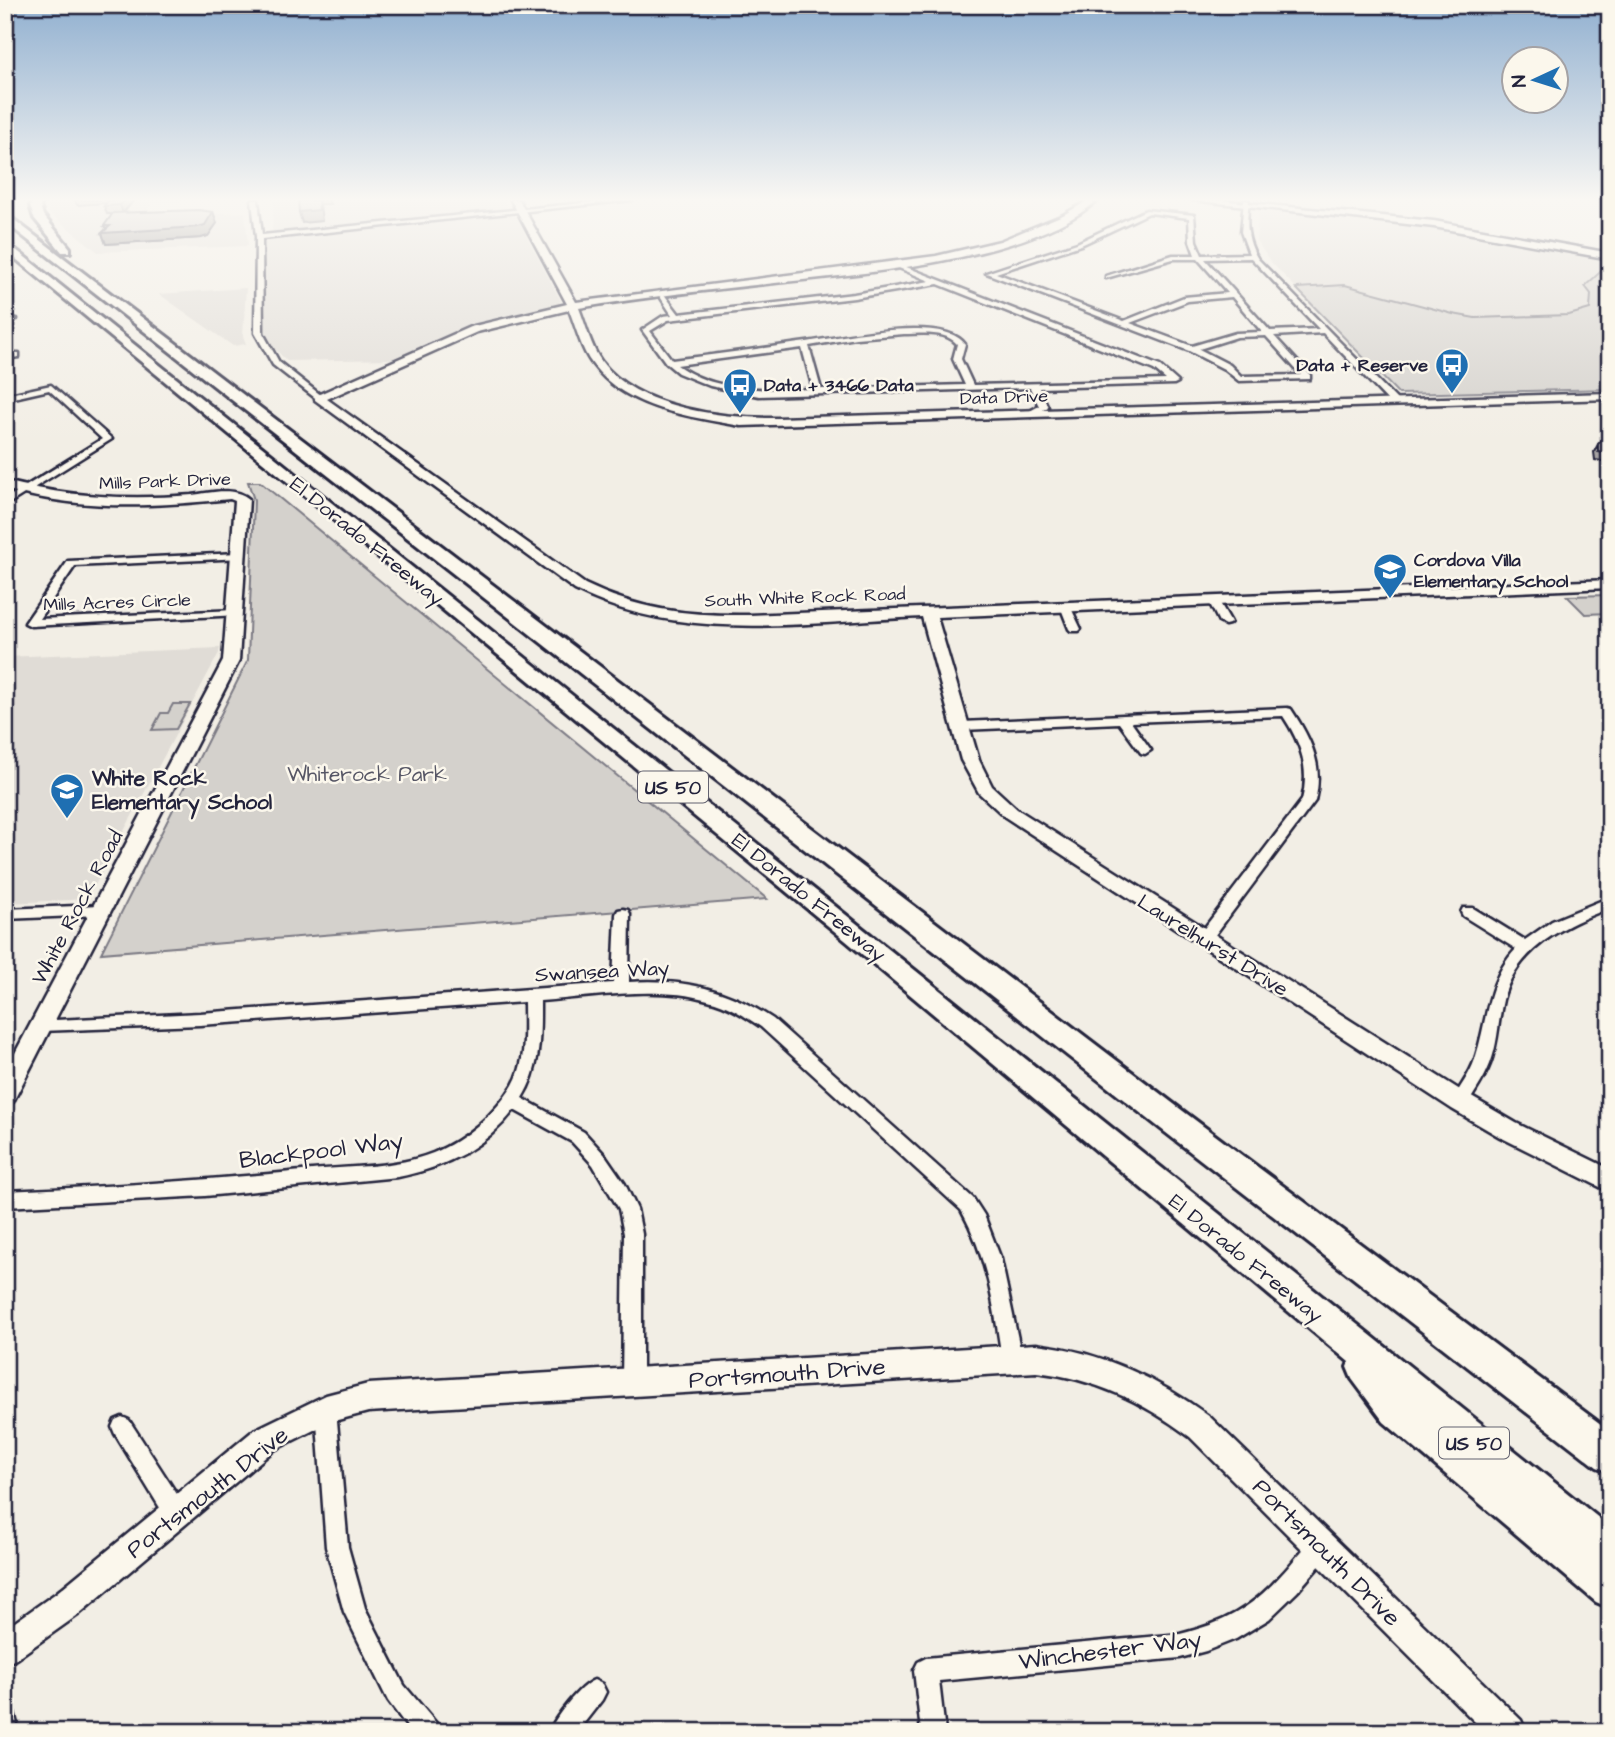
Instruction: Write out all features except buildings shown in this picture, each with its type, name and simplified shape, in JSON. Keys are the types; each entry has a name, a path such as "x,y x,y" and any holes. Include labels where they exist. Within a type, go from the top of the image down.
{"highway":[{"name":"El Dorado Freeway","path":"50,281 1610,1552"},
{"name":"El Dorado Freeway","path":"91,281 1172,1120 1610,1454"},
{"path":"1451,1331 1610,1432"},
{"path":"1338,1333 1397,1409 1610,1588"}],"street":[{"path":"259,281 259,333 276,363 319,398 337,396 368,383 396,368 411,355 444,339 493,323 573,306 768,281"},
{"name":"Data Drive","path":"559,281 573,306 596,362 613,380 639,396 691,414 752,422 1610,396"},
{"path":"1010,281 1192,349 1227,367 1239,379 1307,377 1221,281"},
{"path":"1277,281 1395,402"},
{"path":"937,282 1157,368 1174,382 759,393 719,387 685,375 670,363 646,330 666,318 677,317 854,296 937,282"},
{"path":"657,295 677,317"},
{"path":"657,295 666,318"},
{"path":"1122,324 1187,299 1234,295"},
{"path":"1192,349 1227,336 1326,331"},
{"path":"670,363 805,345 817,340 845,336 937,332 954,336 961,344 957,359 971,389"},
{"path":"805,345 818,393"},
{"path":"5,357 16,355"},
{"path":"5,398 51,387 108,439 5,503"},
{"path":"1031,414 1044,407 1034,387"},
{"name":"South White Rock Road","path":"319,398 580,587 617,604 663,616 723,621 1610,584"},
{"name":"Mills Park Drive","path":"5,485 23,491 71,499 111,502 153,502 231,495 242,499"},
{"name":"White Rock Road","path":"5,1095 231,661 242,499"},
{"name":"Mills Acres Circle","path":"235,613 31,623 72,563 239,556"},
{"path":"1213,600 1225,622"},
{"path":"1065,606 1075,629"},
{"name":"Laurelhurst Drive","path":"928,613 962,726 966,750 985,789 1011,813 1460,1102 1529,1141 1610,1181"},
{"path":"962,726 1287,712 1310,752 1313,782 1303,811 1204,939"},
{"path":"1122,719 1145,750"},
{"path":"1460,1102 1481,1066 1498,992 1508,971 1526,948 1544,932 1565,919 1610,902"},
{"path":"5,915 100,910"},
{"path":"1468,912 1526,948"},
{"path":"621,989 623,914"},
{"name":"Swansea Way","path":"41,1025 200,1019 663,987 718,995 749,1010 953,1188 967,1204 987,1239 1012,1358"},
{"name":"Blackpool Way","path":"5,1199 183,1190 396,1169 439,1159 491,1124 512,1101 524,1079 531,1055 532,995"},
{"path":"512,1101 578,1137 599,1160 628,1209 633,1234 632,1383"},
{"name":"Portsmouth Drive","path":"5,1648 67,1604 264,1440 326,1409 368,1398 1012,1358 1060,1360 1105,1371 1151,1392 1200,1427 1509,1732"},
{"path":"326,1409 337,1547 355,1612 396,1693 427,1732"},
{"path":"122,1427 176,1513"},
{"name":"Winchester Way","path":"933,1732 926,1670 1180,1646 1210,1639 1260,1615 1321,1546"},
{"path":"561,1732 594,1692"},
{"path":"5,1721 8,1732"}],"shaded area":[{"path":"265,281 550,281 561,301 557,305 499,317 461,329 394,359 287,361 268,342 264,325"},
{"path":"1289,281 1590,281 1585,286 1591,294 1590,309 1569,315 1475,318 1345,285 1296,288"},
{"path":"246,288 243,336 246,344 233,346 159,294"},
{"name":"White Rock Elementary School","path":"220,648 93,889 72,900 5,903 5,657"}],"green space":[{"path":"1590,281 1610,281 1610,389 1399,394 1296,288 1345,285 1475,318 1569,315 1590,309 1591,294 1585,286"},
{"name":"Whiterock Park","path":"248,482 260,482 767,899 101,953 248,660 254,500"},
{"path":"1610,595 1610,613 1585,614 1567,596"},
{"path":"173,704 190,704 176,729 152,730 161,713 168,713"}],"place":[{"name":"Data + Reserve","path":"1452,395"},
{"name":"Data + 3466 Data","path":"740,415"},
{"name":"Cordova Villa Elementary School","path":"1390,600"},
{"name":"White Rock Elementary School","path":"67,820"}]}
